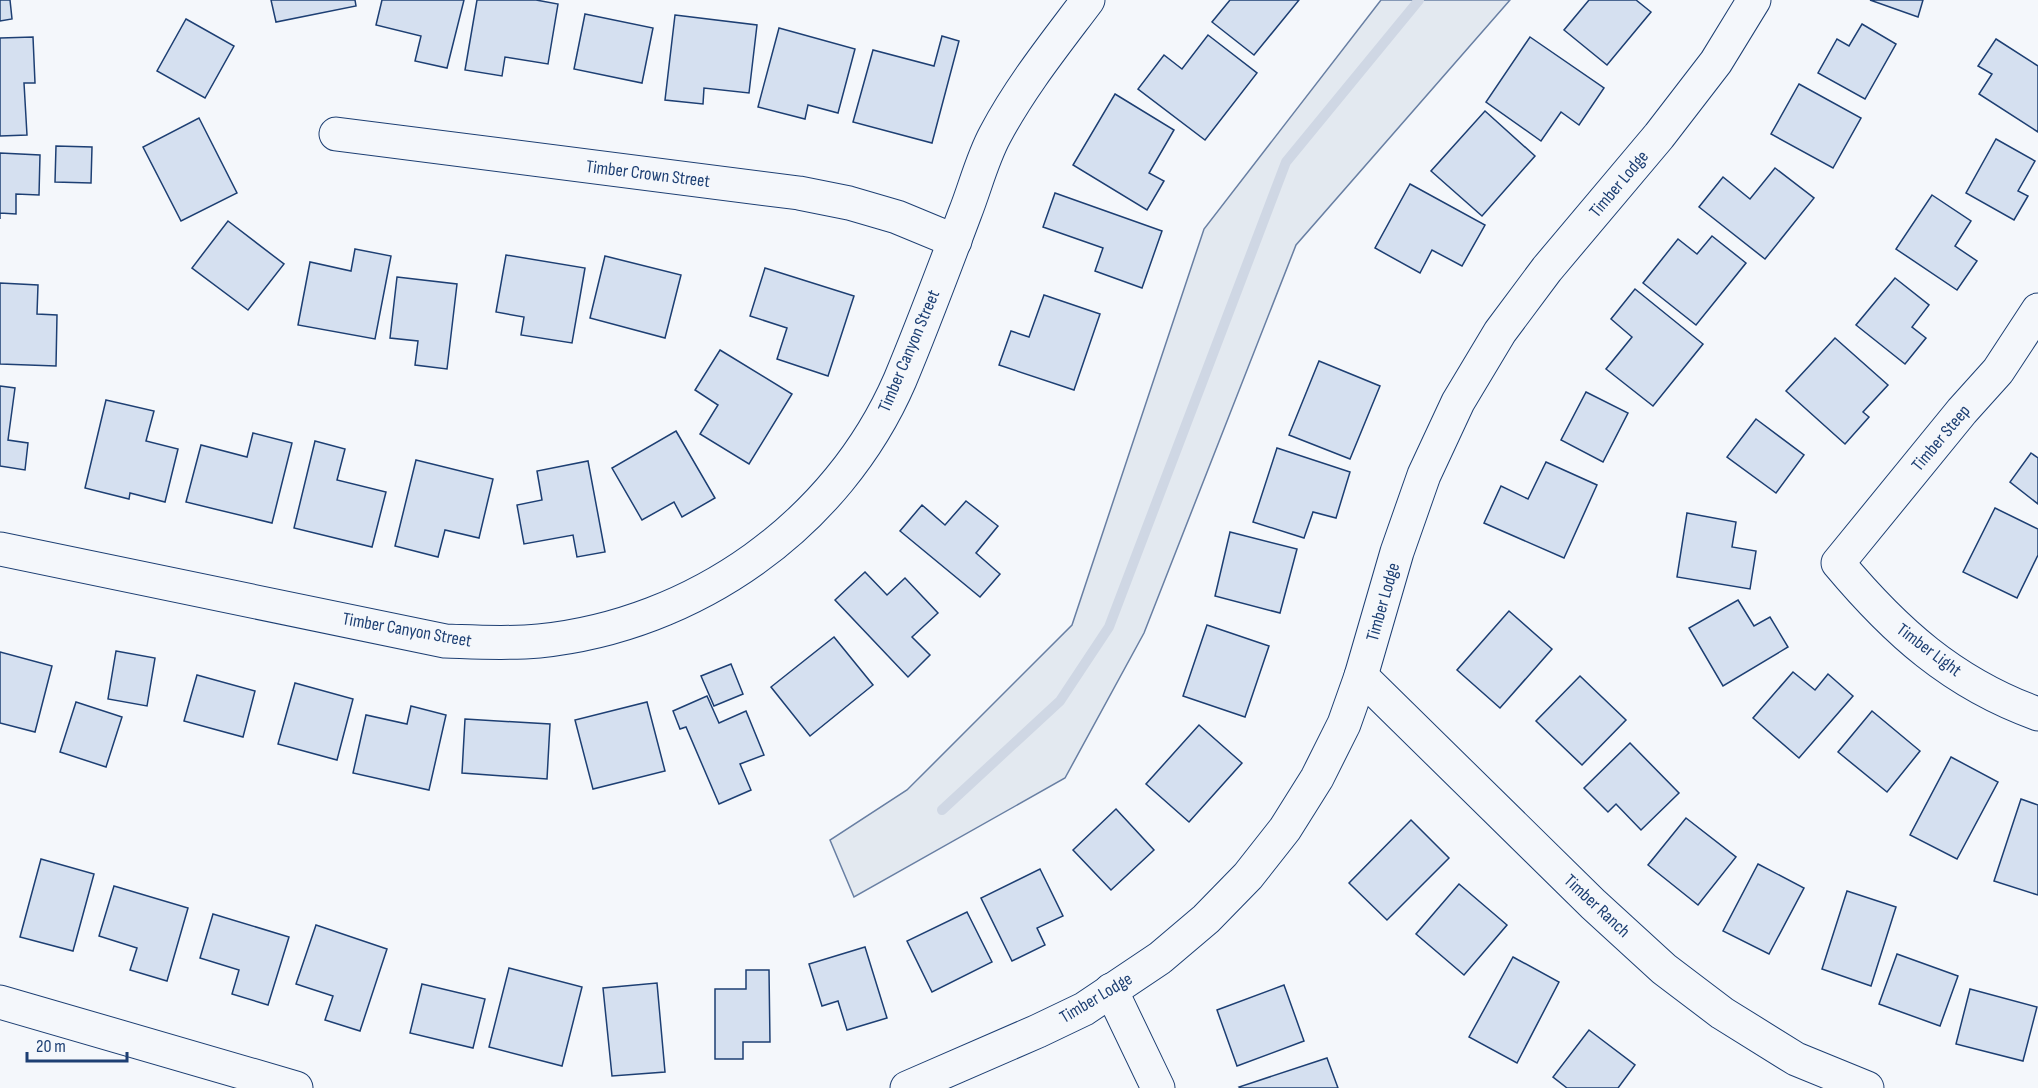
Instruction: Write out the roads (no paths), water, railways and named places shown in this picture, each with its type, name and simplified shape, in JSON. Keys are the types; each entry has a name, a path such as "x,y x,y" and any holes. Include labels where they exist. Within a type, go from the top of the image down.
{"street":[{"name":"Timber Canyon Street","path":"0,549 445,640 490,643 539,641 586,633 632,621 676,605 719,583 759,557 786,535 820,502 856,457 877,424 899,382 994,138 1016,97 1088,0"},
{"name":"Timber Lodge","path":"907,1088 1084,1009 1160,958 1206,919 1248,876 1285,829 1317,778 1344,724 1361,676 1397,552 1420,486 1458,402 1500,332 1548,269 1659,136 1716,62 1754,0"},
{"name":"Timber Crown Street","path":"336,134 799,193 849,203 887,214 954,241"},
{"name":"Timber Steep","path":"1838,562 1962,411 1998,371 2038,310"},
{"name":"Timber Light","path":"1838,562 1872,603 1905,635 1941,663 1979,687 2038,714"},
{"name":"Timber Ranch","path":"1361,676 1593,904 1664,969 1722,1013 1796,1059 1867,1088"},
{"path":"1111,990 1158,1088"},
{"path":"0,1002 296,1088"}],"waterway":[{"path":"942,810 1060,701 1109,627 1286,162 1419,0"}]}
